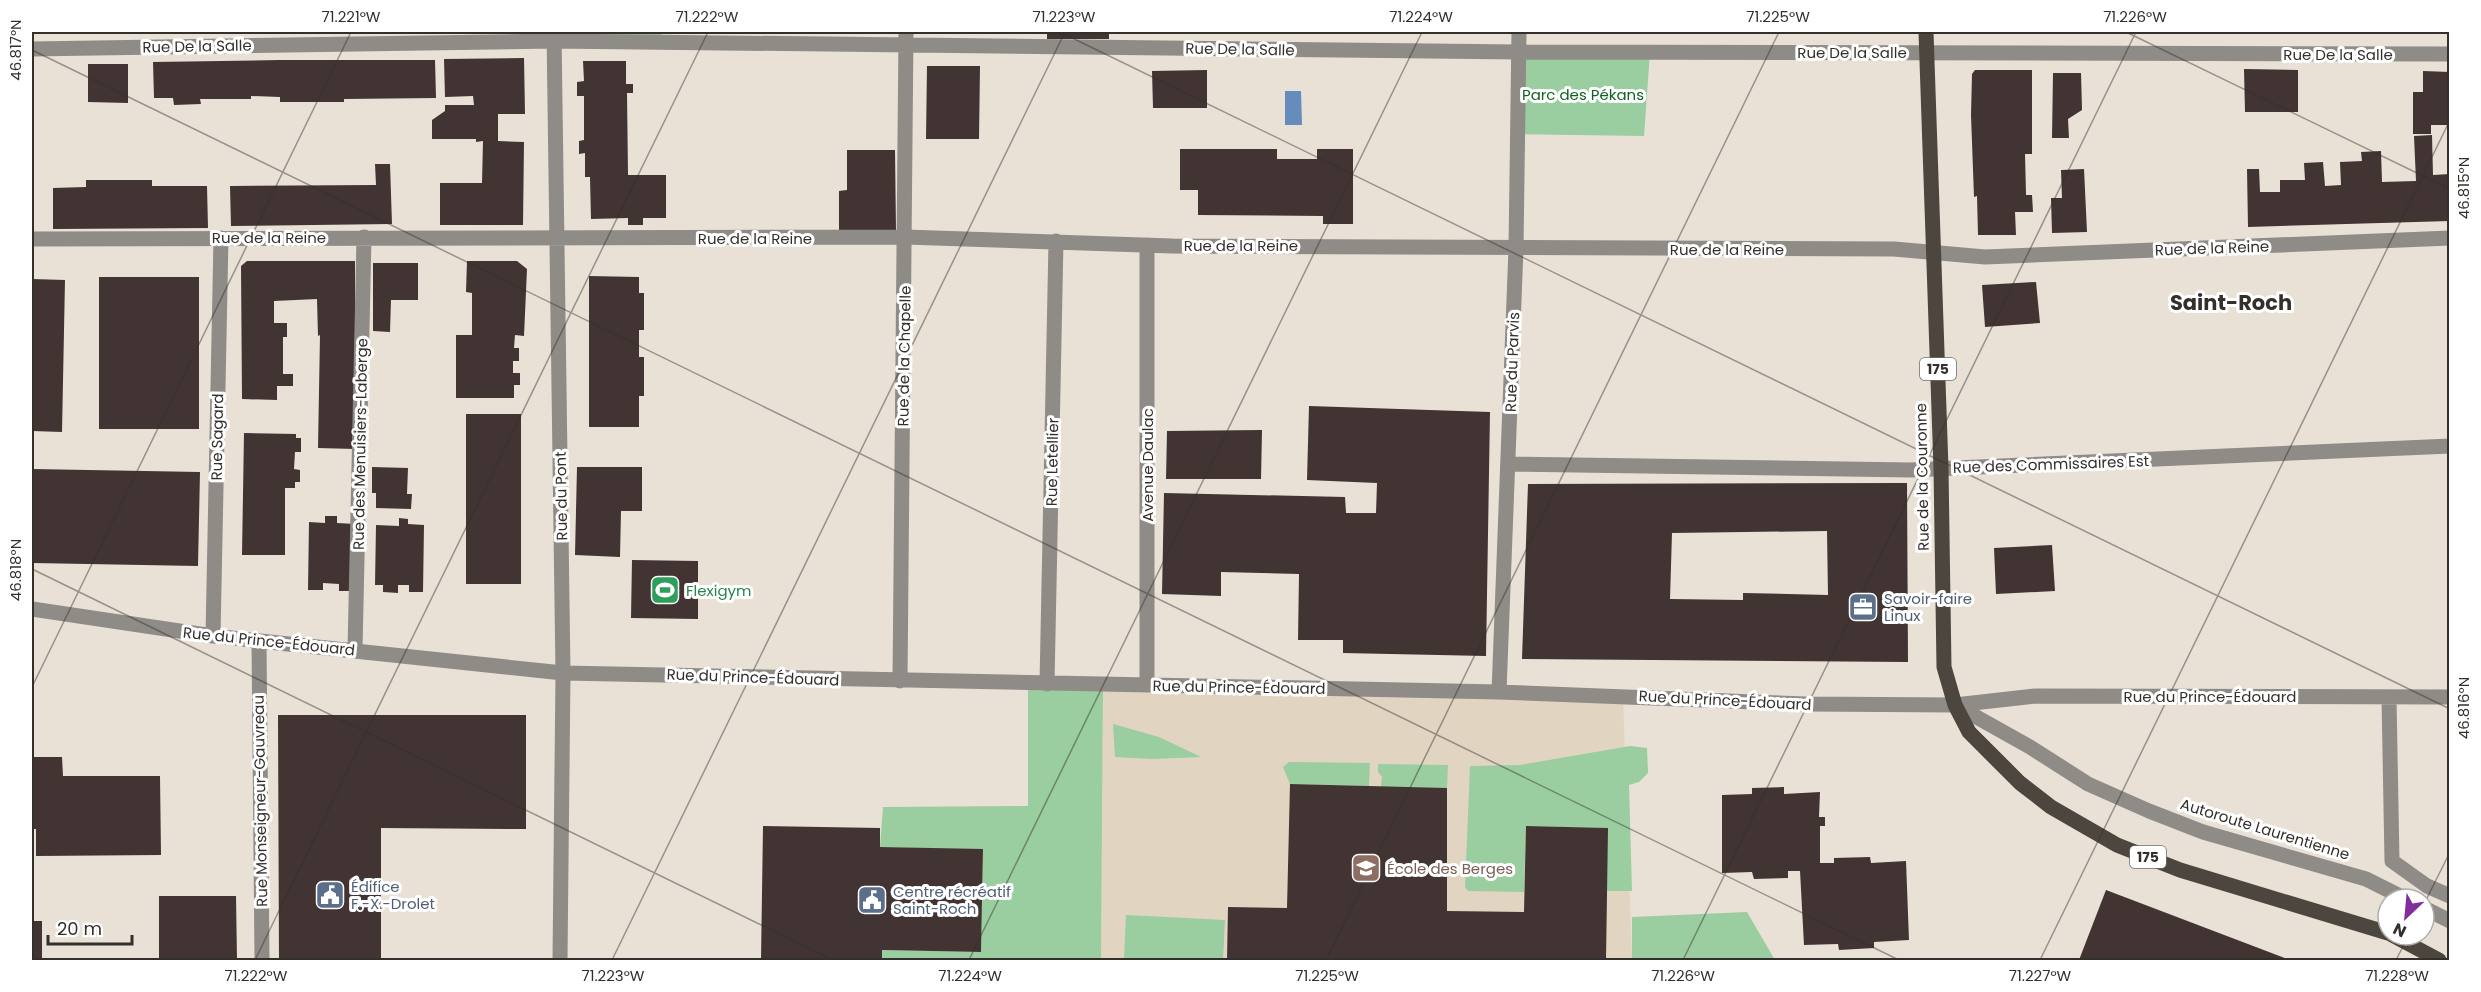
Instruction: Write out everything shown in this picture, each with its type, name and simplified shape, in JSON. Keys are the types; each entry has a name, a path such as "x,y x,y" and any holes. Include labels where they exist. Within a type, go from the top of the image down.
{"main road":[{"name":"Rue de la Couronne","path":"1926,32 1941,468 1944,667 1955,705"},
{"name":"175","path":"1955,705 1969,732 2020,783 2051,807 2117,845 2180,870 2376,929"},
{"path":"2415,947 2439,960"}],"street":[{"name":"Rue du Parvis","path":"1499,692 1516,249 1519,32"},
{"name":"Rue De la Salle","path":"32,49 554,36 906,39 1518,52 2450,54"},
{"name":"Rue du Pont","path":"554,36 563,673 560,960"},
{"name":"Rue de la Chapelle","path":"900,681 906,39"},
{"name":"Rue des Menuisiers-Laberge","path":"355,650 364,237"},
{"name":"Rue de la Reine","path":"32,239 905,237 1147,245 1370,245 1516,249 1894,249 1985,257 2450,238"},
{"name":"Rue Sagard","path":"213,636 221,238"},
{"name":"Rue Letellier","path":"1047,684 1056,241"},
{"name":"Avenue Daulac","path":"1146,685 1147,245"},
{"name":"Rue des Commissaires Est","path":"1509,464 1941,468 2450,446"},
{"name":"Rue du Prince-Édouard","path":"32,609 213,636 563,673 1499,692 1660,697 1806,705 1955,705 2035,696 2450,697"},
{"name":"Rue Monseigneur-Gauvreau","path":"259,641 262,960"},
{"path":"2389,697 2392,861 2427,886 2450,896"},
{"name":"Autoroute Laurentienne","path":"1955,705 2030,747 2088,784 2149,811 2203,832 2366,879 2382,887"},
{"path":"2436,914 2450,921"}],"shaded area":[{"name":"École des Berges","path":"1103,684 1623,696 1632,960 1101,960"}],"green space":[{"path":"554,32 662,32 662,41 554,41"},
{"name":"Parc des Pékans","path":"1519,52 1650,52 1644,136 1516,134"},
{"path":"1028,683 1103,684 1101,960 882,960 882,950 981,952 983,850 880,847 883,807 1028,806"},
{"path":"1113,724 1159,737 1201,757 1152,759 1115,757"},
{"path":"1630,746 1647,748 1648,773 1639,782 1629,785 1632,891 1607,891 1607,828 1526,826 1524,892 1468,891 1465,887 1470,766 1520,765"},
{"path":"1289,762 1370,763 1369,786 1290,784 1283,767"},
{"path":"1378,764 1448,765 1447,788 1381,787 1382,777 1378,772"},
{"path":"1747,912 1775,960 1632,960 1632,917"},
{"path":"1126,915 1225,920 1223,960 1124,960"}],"water":[{"path":"1285,91 1301,91 1302,125 1285,125"}],"building":[{"path":"1047,32 1109,32 1109,39 1047,39"},
{"path":"524,58 525,114 498,114 498,141 524,142 523,225 440,225 440,183 482,183 483,141 432,139 432,120 445,111 445,105 474,105 473,96 445,97 444,59"},
{"path":"435,60 436,98 280,102 280,97 251,96 251,99 200,99 201,104 174,105 173,98 154,98 153,62"},
{"path":"583,61 626,61 626,84 633,84 633,93 627,93 628,175 666,175 666,218 643,218 643,225 628,225 628,218 591,219 590,177 585,177 585,153 579,154 579,141 584,140 584,96 577,96 577,82 584,81"},
{"path":"88,64 128,64 128,103 88,102"},
{"path":"927,66 980,66 979,139 926,139"},
{"path":"2244,69 2298,70 2298,112 2245,112"},
{"path":"1207,70 1207,108 1153,108 1152,71"},
{"path":"1975,70 2032,70 2032,154 2025,154 2026,195 2032,195 2033,212 2015,212 2016,235 1978,235 1971,115 1972,74"},
{"path":"2423,71 2450,72 2450,125 2431,125 2431,134 2413,134 2413,92 2423,92"},
{"path":"2053,73 2081,73 2082,110 2068,119 2069,138 2052,138"},
{"path":"2432,135 2433,175 2450,174 2450,221 2248,227 2247,169 2259,169 2260,192 2280,192 2280,180 2305,180 2304,163 2323,162 2325,186 2341,185 2340,162 2362,161 2361,152 2381,151 2382,182 2416,181 2414,136"},
{"path":"1180,149 1277,149 1277,159 1317,159 1317,149 1353,149 1353,224 1323,224 1323,216 1198,215 1198,190 1180,190"},
{"path":"847,150 895,150 896,231 839,231 839,191 847,190"},
{"path":"375,164 390,164 392,224 231,226 230,186 376,185"},
{"path":"2084,169 2087,232 2052,233 2051,198 2062,198 2061,170"},
{"path":"86,180 152,180 152,186 207,186 208,228 53,229 53,188 86,187"},
{"path":"247,261 355,261 355,449 318,448 320,335 318,336 317,299 274,301 274,323 287,323 287,337 283,337 283,374 293,374 293,386 277,386 277,400 242,399 241,266"},
{"path":"467,261 517,261 527,269 524,336 515,335 514,348 519,348 519,361 513,361 513,373 520,373 520,385 514,385 514,398 456,398 456,335 472,335 472,293 466,292"},
{"path":"373,263 418,263 418,300 391,300 390,332 373,331"},
{"path":"589,276 639,277 639,293 644,293 644,330 639,330 639,357 644,357 644,396 639,396 639,427 589,427"},
{"path":"99,277 199,277 199,429 99,429"},
{"path":"32,279 65,280 62,432 32,431"},
{"path":"2036,282 2040,323 1985,327 1982,285"},
{"path":"1309,406 1490,412 1486,656 1343,653 1343,640 1298,640 1299,574 1221,572 1221,596 1162,594 1164,493 1345,497 1346,513 1376,513 1377,483 1307,480"},
{"path":"466,414 521,414 521,584 466,584"},
{"path":"1262,430 1261,479 1166,479 1167,431"},
{"path":"244,433 296,434 296,438 301,438 301,452 295,452 294,469 300,470 300,482 295,482 295,488 285,488 285,555 242,555"},
{"path":"372,467 408,468 407,494 412,494 411,509 376,508 376,493 372,493"},
{"path":"577,467 642,467 642,511 621,511 620,557 575,555"},
{"path":"32,469 200,472 198,566 32,563"},
{"path":"1907,483 1908,662 1522,659 1528,484","holes":["1827,531 1828,595 1743,593 1743,600 1670,599 1672,533"]},
{"path":"325,516 337,516 337,523 356,524 351,591 339,591 339,584 323,583 323,590 308,590 309,522 325,523"},
{"path":"399,518 408,519 408,524 424,525 423,592 409,592 409,585 398,585 398,593 383,592 383,585 375,585 376,525 399,526"},
{"path":"2052,545 2055,591 1996,594 1994,548"},
{"name":"Flexigym","path":"632,560 698,561 698,619 631,618"},
{"name":"Édifice F.-X.-Drolet","path":"278,715 526,715 526,829 381,828 381,960 279,960"},
{"path":"32,757 62,757 63,776 160,776 161,855 36,856 36,829 32,829"},
{"path":"1290,784 1447,788 1447,911 1524,912 1526,826 1608,828 1606,960 1227,960 1228,907 1287,908"},
{"path":"1784,787 1784,794 1820,792 1819,817 1825,817 1825,826 1820,826 1820,863 1834,863 1834,858 1870,857 1871,863 1906,861 1909,940 1874,942 1874,948 1839,950 1838,944 1804,945 1800,871 1788,871 1788,878 1754,879 1752,872 1722,873 1722,795 1752,794 1752,788"},
{"name":"Centre récréatif Saint-Roch","path":"763,826 880,828 880,847 983,849 981,952 882,950 882,960 761,960"},
{"path":"2106,890 2290,960 2079,960"},
{"path":"159,896 236,896 237,960 159,960"},
{"path":"32,921 42,921 42,960 32,960"}],"place":[{"name":"Flexigym","path":"665,590"},
{"name":"Savoir-faire Linux","path":"1863,607"},
{"name":"École des Berges","path":"1366,868"},
{"name":"Édifice F.-X.-Drolet","path":"330,895"},
{"name":"Centre récréatif Saint-Roch","path":"872,900"}],"district":[{"name":"Saint-Roch","path":"2231,302"}]}
